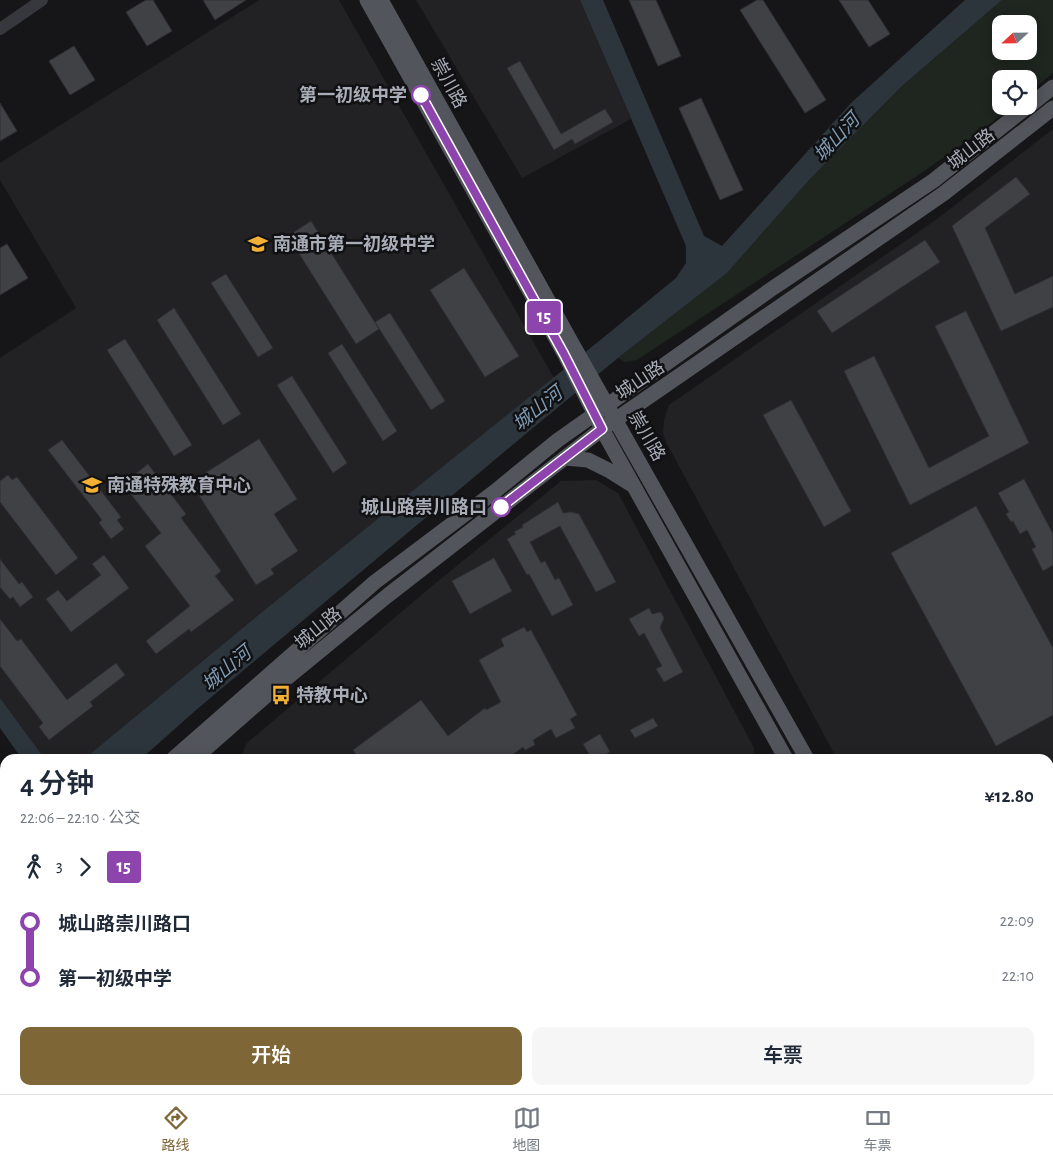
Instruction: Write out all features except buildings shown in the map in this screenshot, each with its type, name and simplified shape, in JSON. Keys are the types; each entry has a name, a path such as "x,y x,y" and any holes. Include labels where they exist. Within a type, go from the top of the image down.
{"main road":[{"name":"崇川路","path":"367,0 569,350"},
{"name":"崇川路","path":"382,0 597,402 602,429 781,754"},
{"name":"城山路","path":"1037,100 1053,87"},
{"name":"城山路","path":"194,754 372,608 602,429 943,194 1053,108"},
{"name":"城山路","path":"194,754 375,582 558,440 597,402 934,181 1018,115"},
{"name":"崇川路","path":"597,402 616,419 804,754"},
{"path":"565,458 588,460 634,486"}],"street":[{"path":"0,29 42,0"}],"shaded area":[{"name":"南通市第一初级中学","path":"259,0 339,0 554,378 262,612 90,754 41,754 0,698 0,358 76,308 0,180 0,163"},
{"path":"416,0 580,0 631,119 522,178"},
{"path":"1002,0 1053,0 1053,73 1037,86 1037,70 992,70 992,115 1001,115 981,131 920,174 637,360 625,362 618,358 727,273 810,179 902,86"},
{"path":"1053,129 1053,754 834,754 666,442 663,433 664,420 669,405 937,219"},
{"path":"596,480 618,493 754,748 754,754 243,754 246,744 432,586 561,481"}],"water":[{"name":"城山河","path":"580,0 603,0 704,236 722,246 851,103 965,0 1002,0 902,86 810,179 727,273 618,358 534,427 196,710 147,754 90,754 262,612 676,278 686,263 686,246"},
{"path":"0,698 41,754 18,754 0,728"}],"bus line":[{"name":"15","path":"421,95 564,354 602,429 501,507"}],"place":[{"name":"第一初级中学","path":"421,95"},
{"name":"南通市第一初级中学","path":"258,244"},
{"name":"南通特殊教育中心","path":"92,485"},
{"name":"城山路崇川路口","path":"501,507"},
{"name":"特教中心","path":"281,695"}]}
